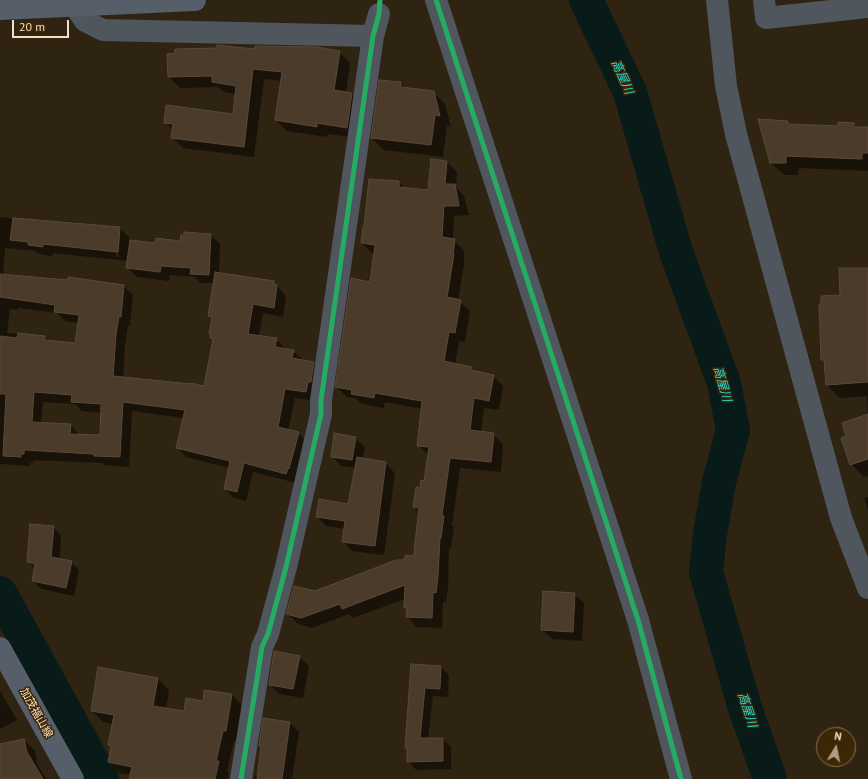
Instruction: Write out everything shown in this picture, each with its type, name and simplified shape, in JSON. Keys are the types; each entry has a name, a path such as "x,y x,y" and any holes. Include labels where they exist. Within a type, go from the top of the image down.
{"main road":[{"path":"0,9 77,3 195,0"},
{"name":"加茂福山線","path":"0,648 73,779"}],"street":[{"path":"436,0 638,620 681,779"},
{"path":"717,0 726,86 736,134 841,518 868,588"},
{"path":"764,0 766,18 868,7"},
{"path":"77,3 86,21 103,30 372,36"},
{"path":"241,779 262,647 268,634 288,560 321,414 321,400 372,36 379,14"}],"building":[{"path":"217,45 254,49 255,46 317,47 340,51 334,90 352,93 347,128 317,123 317,127 275,120 282,72 253,69 244,147 171,138 173,124 164,123 166,105 233,114 236,86 212,82 212,76 168,77 167,54 175,53 175,49 217,48"},
{"path":"379,80 401,82 401,87 434,91 440,116 435,115 431,145 371,138"},
{"path":"758,119 788,121 788,124 838,126 838,122 854,123 854,127 868,127 868,153 862,153 862,159 786,156 786,163 770,163"},
{"path":"431,159 447,161 445,184 455,184 459,206 444,206 442,237 455,239 447,297 461,300 455,333 449,332 444,361 472,367 471,370 494,375 489,401 474,398 470,430 494,433 491,462 450,458 442,515 444,516 440,538 436,593 433,592 432,618 406,617 407,608 404,608 405,585 342,609 340,604 301,618 286,614 294,586 315,591 396,560 403,560 406,555 413,556 414,553 417,552 414,551 419,508 413,507 416,487 420,488 421,480 424,481 429,447 417,446 422,401 375,393 374,398 351,394 352,390 335,387 351,278 370,282 375,245 361,243 369,179 399,181 399,187 428,190"},
{"path":"13,218 120,227 118,252 43,244 43,247 28,245 28,242 10,240"},
{"path":"184,232 211,234 209,275 190,274 191,268 161,266 160,272 126,268 130,240 155,243 156,238 180,241 181,235 184,235"},
{"path":"839,268 868,268 868,382 826,385 824,360 821,360 819,304 821,304 821,296 840,295"},
{"path":"215,272 274,281 274,284 277,285 274,308 253,304 248,334 277,338 275,347 294,350 292,358 314,362 311,382 308,382 306,392 285,389 278,427 299,432 289,469 288,468 286,474 244,463 237,492 224,489 230,461 176,448 185,410 123,402 120,457 24,450 24,454 21,454 21,457 3,456 6,394 0,394 0,336 17,338 18,333 45,336 45,340 75,343 79,315 54,312 55,305 0,297 0,274 68,280 68,277 124,285 121,317 119,316 116,335 113,376 191,383 204,386 213,339 210,338 211,334 209,334 212,317 208,316","holes":["34,392 72,395 71,402 101,404 100,435 70,434 71,424 32,422"]},
{"path":"868,414 868,459 850,465 841,438 846,436 842,423"},
{"path":"334,433 356,437 352,460 331,457"},
{"path":"357,457 386,462 375,546 342,542 345,521 316,517 319,499 348,504"},
{"path":"30,524 54,526 51,557 72,561 66,588 32,581 35,564 27,562"},
{"path":"543,591 575,593 573,632 541,630"},
{"path":"274,651 300,656 293,689 269,685"},
{"path":"411,664 441,666 440,689 425,688 420,738 443,738 443,761 407,762 407,748 405,748"},
{"path":"98,667 158,678 153,706 184,711 186,698 203,701 204,690 232,694 226,731 223,731 216,761 219,761 215,779 129,779 132,767 108,762 111,746 108,745 114,715 91,711"},
{"path":"263,718 290,722 282,779 257,779 261,746 259,746"},
{"path":"24,739 27,752 43,779 0,779 0,744"}],"waterway":[{"name":"高屋川","path":"586,0 630,92 676,252 724,383 733,430 719,482 710,534 706,572 744,705 770,779"},
{"path":"0,593 102,779"}],"cycle path":[{"path":"241,779 262,647 268,634 286,567 321,414 321,400 373,36 379,14 380,0"},
{"path":"436,0 638,620 681,779"}]}
